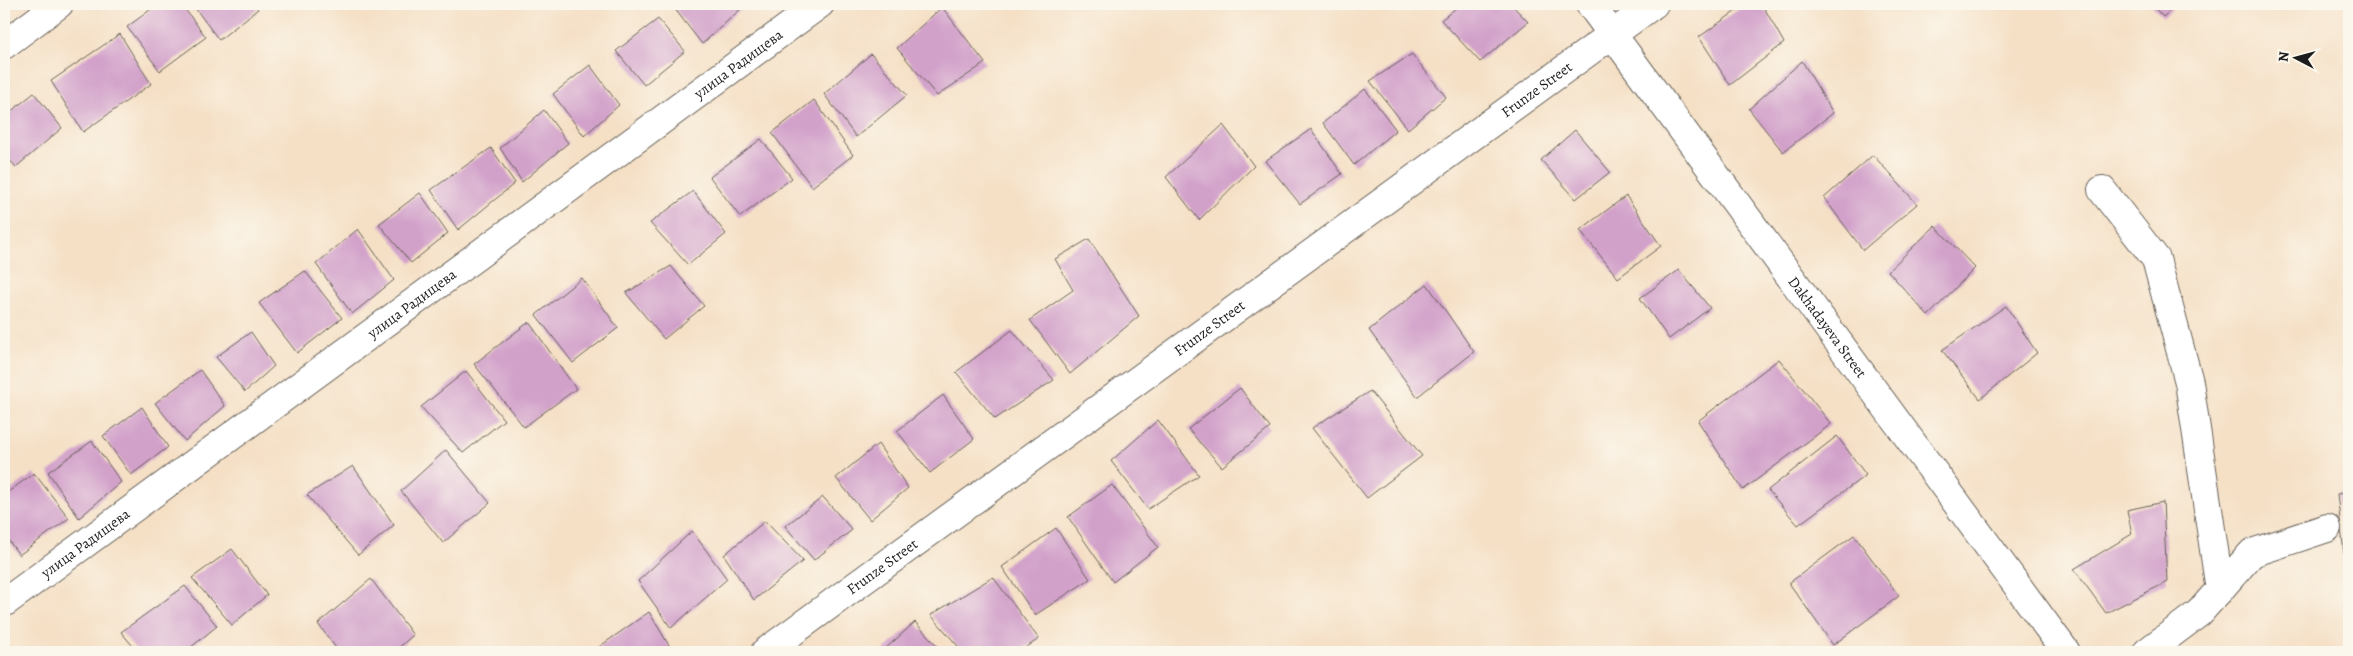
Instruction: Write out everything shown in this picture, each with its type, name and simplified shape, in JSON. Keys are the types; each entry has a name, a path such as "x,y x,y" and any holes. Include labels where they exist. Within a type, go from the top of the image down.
{"street":[{"path":"4,45 59,4"},
{"name":"улица Радищева","path":"4,603 820,4"},
{"name":"Dakhadayeva Street","path":"1590,4 2066,652"},
{"name":"Frunze Street","path":"764,652 1654,4"},
{"path":"2102,190 2156,259 2189,382 2220,590"},
{"path":"2147,652 2199,613 2252,554 2327,528"}],"building":[{"path":"158,4 181,4 206,37 160,71 127,27"},
{"path":"192,4 254,4 258,9 219,40"},
{"path":"680,4 738,4 742,8 702,44 674,8"},
{"path":"1461,4 1511,4 1528,22 1480,62 1441,20"},
{"path":"1746,4 1762,4 1784,43 1730,85 1699,37"},
{"path":"2151,4 2178,4 2163,17"},
{"path":"942,7 985,63 937,96 897,48"},
{"path":"658,19 685,51 644,85 616,51"},
{"path":"120,34 151,84 83,132 51,81"},
{"path":"871,54 907,95 856,137 824,94"},
{"path":"1412,54 1446,97 1408,129 1370,81"},
{"path":"1802,61 1833,113 1783,152 1749,109"},
{"path":"590,65 619,105 584,136 553,94"},
{"path":"1365,89 1396,130 1354,165 1323,123"},
{"path":"34,93 62,128 16,167 4,154 4,117"},
{"path":"814,100 853,155 812,187 772,133"},
{"path":"544,110 568,143 522,182 500,148"},
{"path":"1223,125 1254,166 1199,220 1166,177"},
{"path":"1311,129 1342,174 1300,204 1265,161"},
{"path":"1575,130 1610,172 1576,199 1541,160"},
{"path":"761,139 792,178 740,217 710,177"},
{"path":"491,148 515,183 458,230 431,190"},
{"path":"1873,155 1917,204 1863,250 1824,198"},
{"path":"693,191 726,234 688,265 650,223"},
{"path":"420,193 448,233 411,263 379,224"},
{"path":"1626,196 1661,246 1618,278 1580,230"},
{"path":"1935,226 1975,268 1928,316 1888,271"},
{"path":"358,229 394,280 352,314 316,264"},
{"path":"1089,239 1139,316 1070,374 1030,320 1073,290 1055,259"},
{"path":"671,266 704,306 664,339 626,293"},
{"path":"1679,270 1710,308 1669,339 1640,298"},
{"path":"305,271 342,318 297,353 259,303"},
{"path":"582,278 618,328 573,363 536,315"},
{"path":"1427,284 1474,352 1417,397 1369,330"},
{"path":"2006,306 2037,353 1980,399 1942,350"},
{"path":"529,322 576,389 524,427 474,364"},
{"path":"1012,330 1054,380 995,419 956,372"},
{"path":"251,332 274,366 245,392 216,357"},
{"path":"1779,359 1831,424 1743,490 1698,421"},
{"path":"200,370 225,406 185,441 155,403"},
{"path":"466,371 504,420 463,453 421,407"},
{"path":"1240,388 1270,428 1222,467 1188,429"},
{"path":"1370,391 1422,456 1367,498 1312,428"},
{"path":"943,395 974,439 930,473 897,431"},
{"path":"142,407 168,447 131,475 103,436"},
{"path":"1158,420 1199,475 1148,509 1111,461"},
{"path":"1837,436 1866,475 1798,525 1768,490"},
{"path":"92,441 121,482 79,518 48,472"},
{"path":"878,444 908,488 870,520 836,478"},
{"path":"446,450 490,503 443,543 401,491"},
{"path":"353,466 394,525 358,555 307,495"},
{"path":"34,473 69,518 19,555 4,534 4,495"},
{"path":"1112,485 1158,547 1113,582 1068,517"},
{"path":"2349,492 2349,587 2348,587 2337,494"},
{"path":"823,497 852,530 814,560 785,526"},
{"path":"2163,502 2167,582 2106,613 2074,569 2132,534 2127,510"},
{"path":"765,521 803,561 754,600 724,555"},
{"path":"1056,528 1090,579 1035,615 1002,567"},
{"path":"692,531 727,579 671,628 638,581"},
{"path":"1854,535 1899,596 1833,645 1789,583"},
{"path":"232,549 267,595 232,625 192,578"},
{"path":"993,577 1039,639 1019,652 963,652 931,615"},
{"path":"371,579 413,635 394,652 339,652 318,624"},
{"path":"185,586 217,626 185,652 138,652 121,632"},
{"path":"649,612 673,652 599,652 596,649"},
{"path":"915,622 943,652 886,652 884,650"}]}
